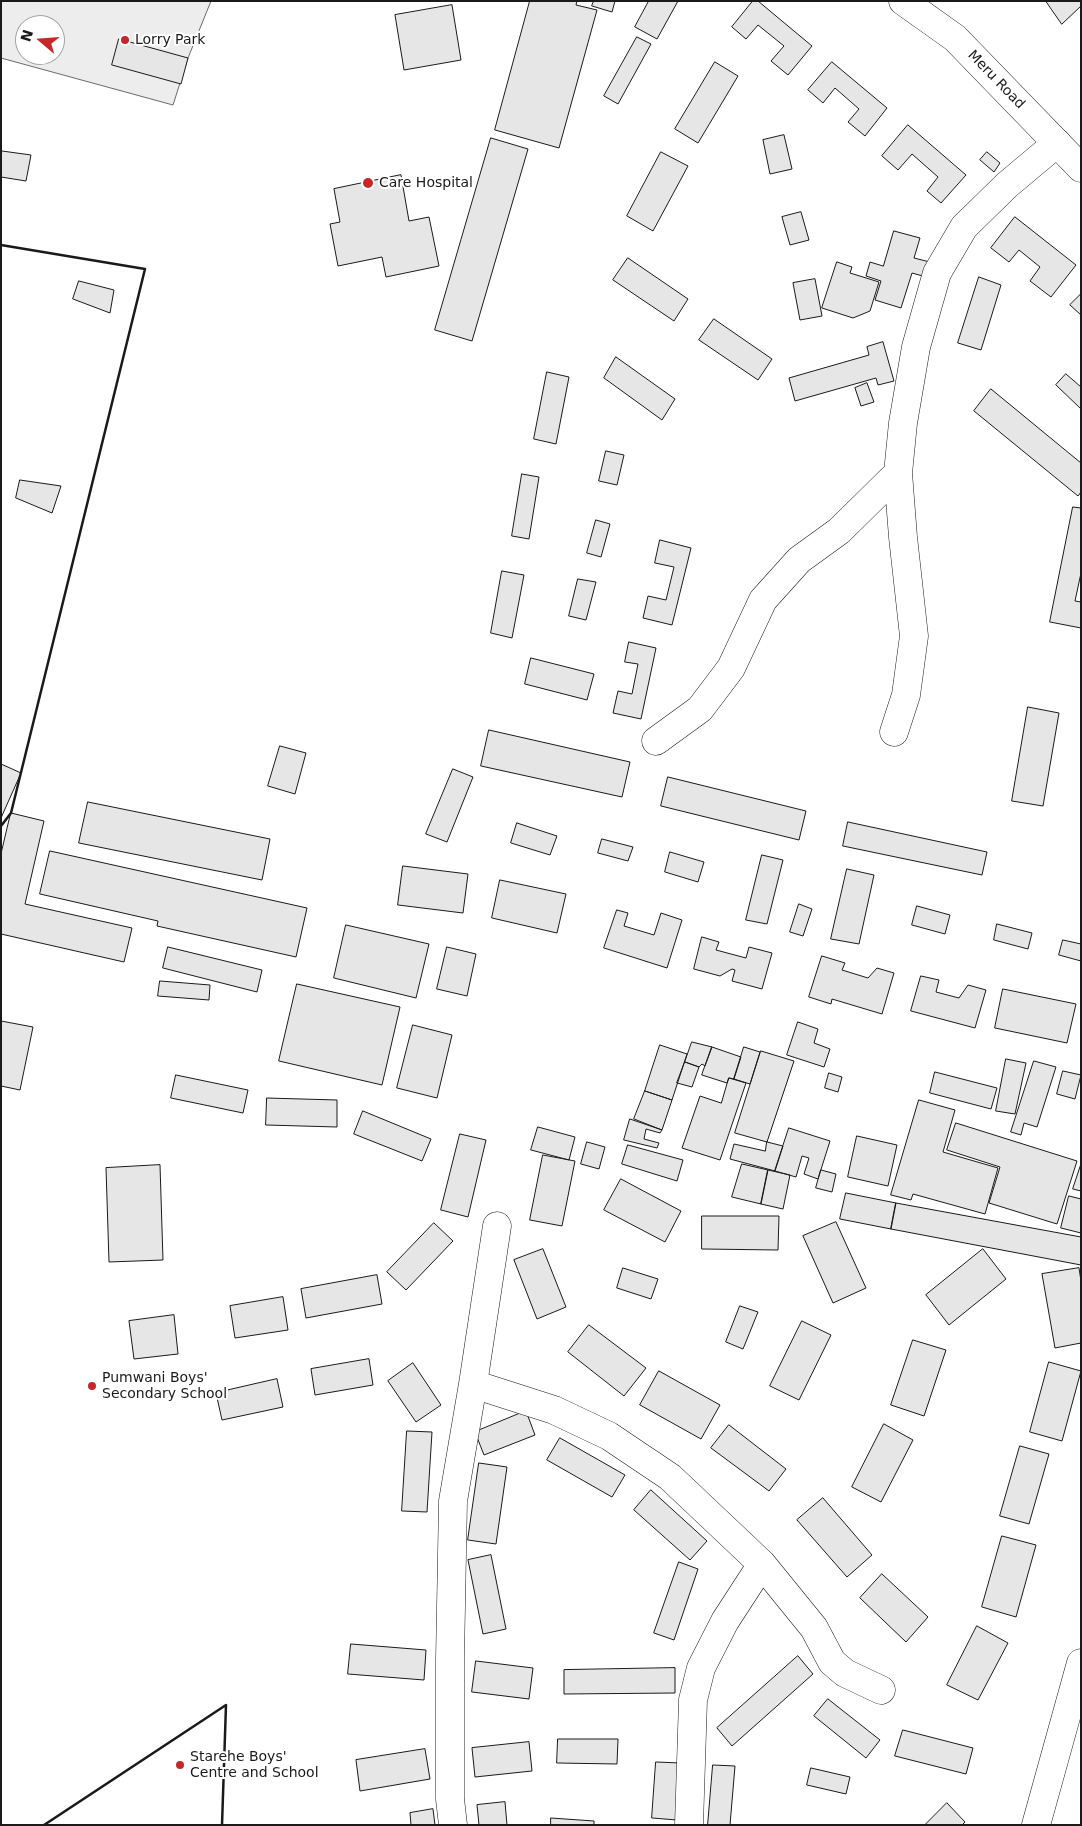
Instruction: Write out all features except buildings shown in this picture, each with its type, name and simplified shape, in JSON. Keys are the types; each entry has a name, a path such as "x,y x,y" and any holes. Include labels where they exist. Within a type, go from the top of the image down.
{"street":[{"name":"Meru Road","path":"903,1 955,38 1081,168"},
{"path":"894,732 906,695 914,636 898,473 903,423 916,347 938,273 964,226 1007,185 1057,143"},
{"path":"656,741 700,709 731,668 763,600 799,560 839,531 898,473"},
{"path":"453,1825 450,1798 450,1689 453,1501 497,1226"},
{"path":"473,1384 554,1410 609,1436 670,1477 762,1564 814,1628 832,1662 845,1673 882,1690"},
{"path":"689,1825 693,1700 701,1668 725,1620 762,1564"},
{"path":"1036,1825 1081,1663"}],"shaded area":[{"name":"Lorry Park","path":"1,1 211,1 188,58 173,105 27,65 65,65 65,15 15,15 15,62 1,58"}],"wall":[{"path":"1,245 145,269 11,813 1,826"},
{"path":"44,1825 226,1705 222,1825"}],"place":[{"name":"Lorry Park","path":"125,40"},
{"name":"Care Hospital","path":"368,183"},
{"name":"Pumwani Boys' Secondary School","path":"92,1386"},
{"name":"Starehe Boys' Centre and School","path":"180,1765"}]}
